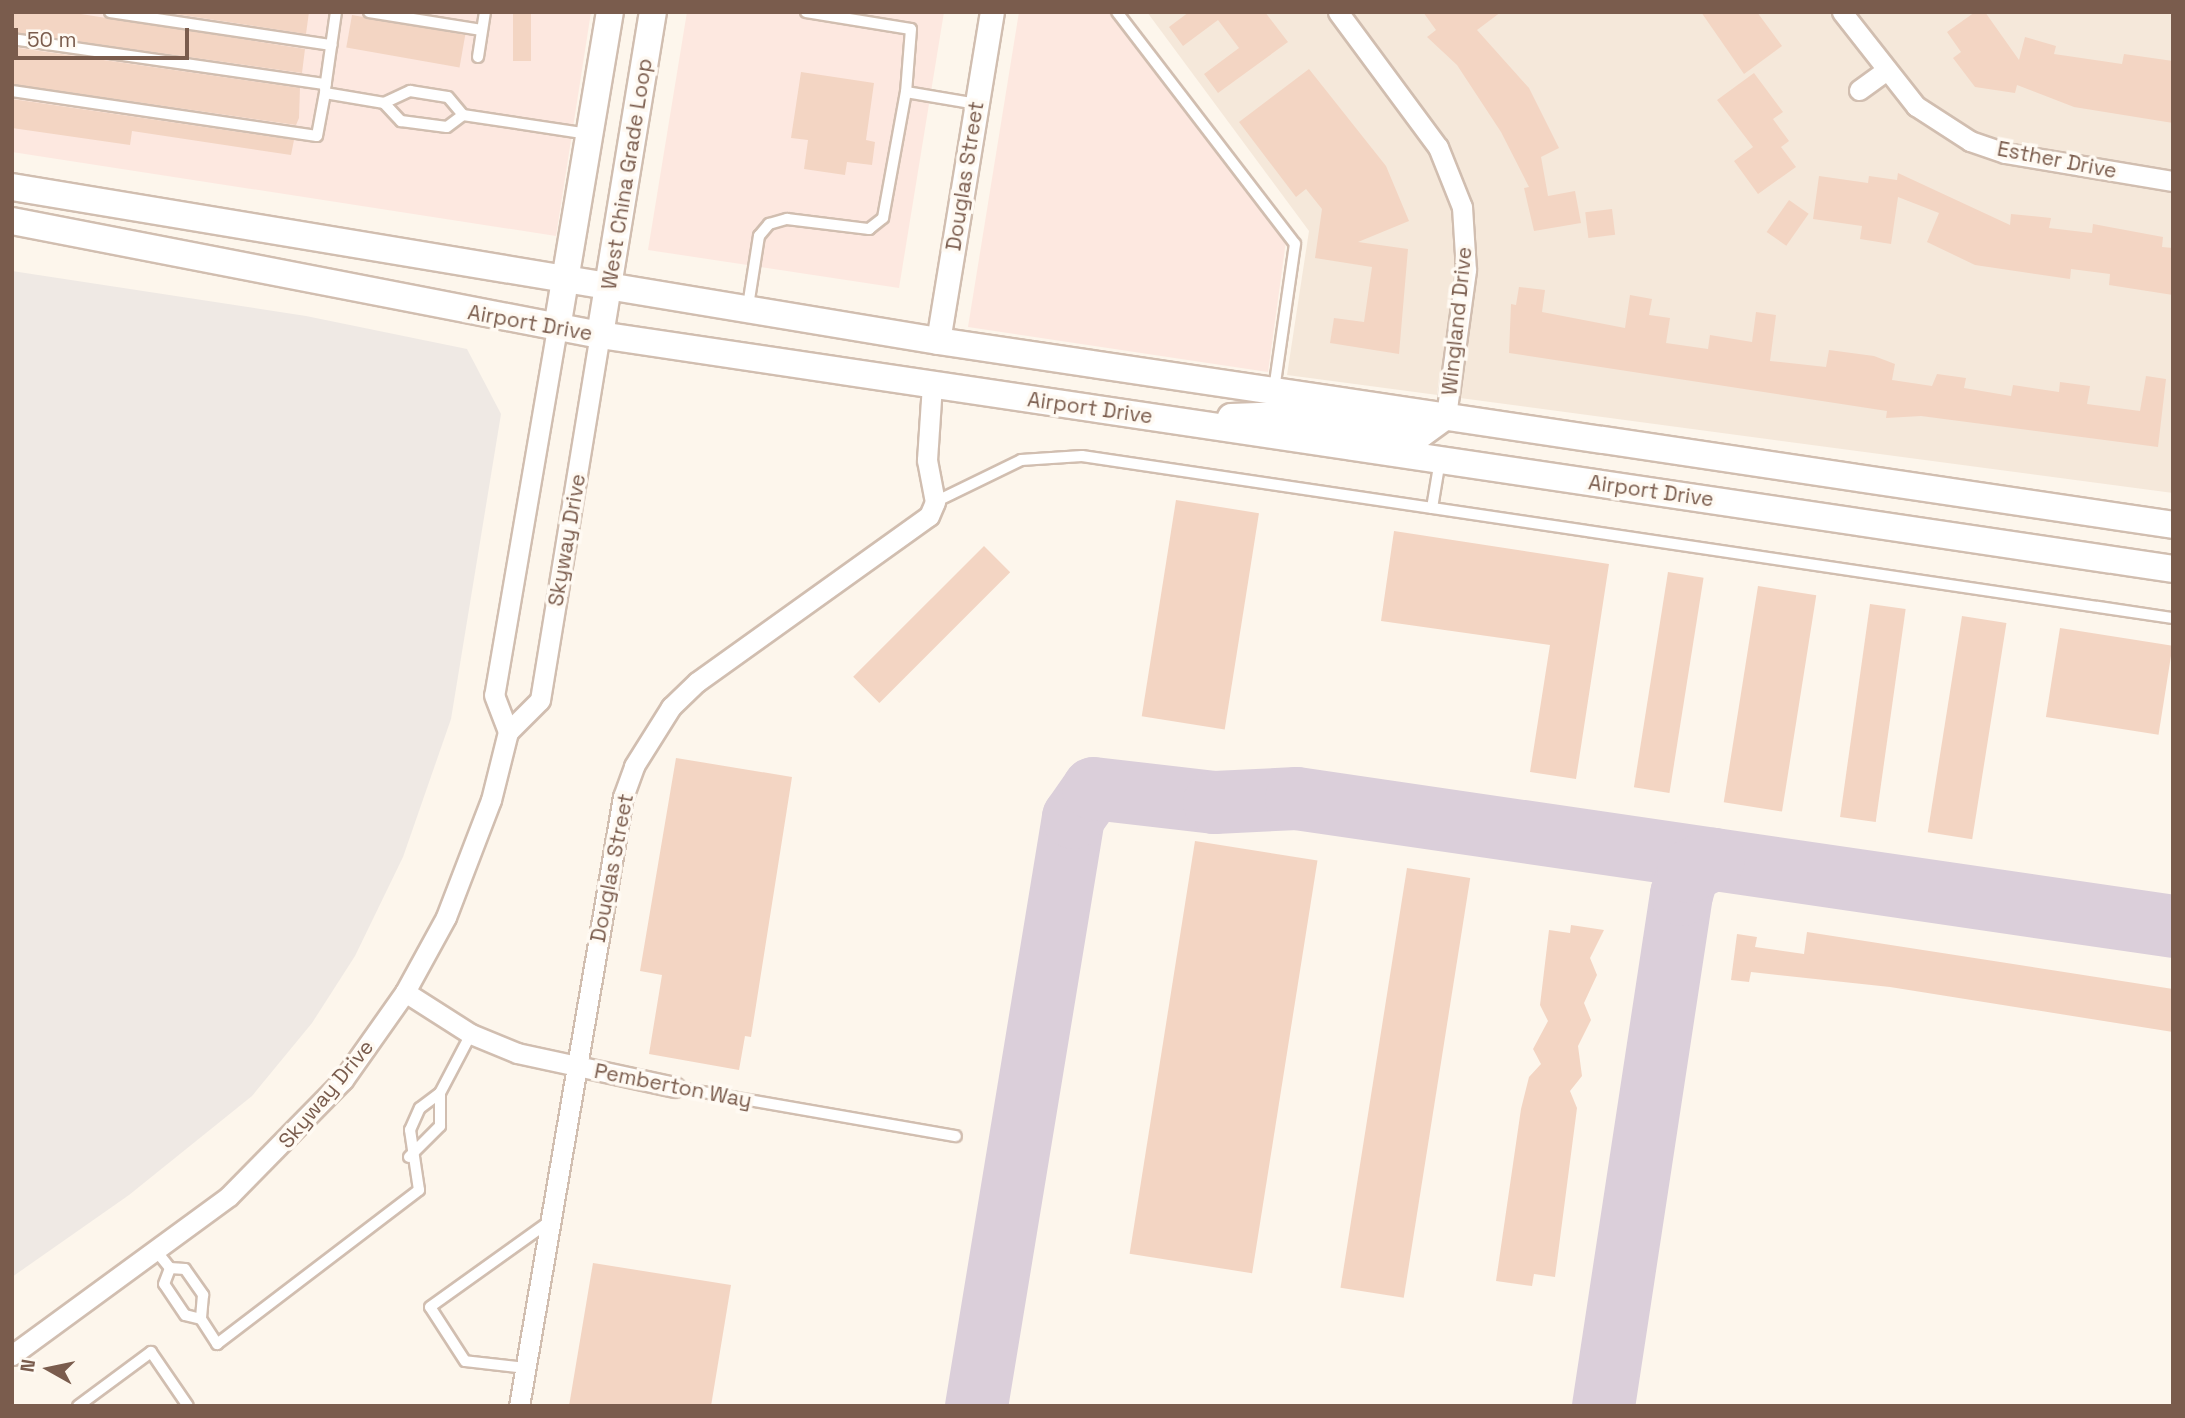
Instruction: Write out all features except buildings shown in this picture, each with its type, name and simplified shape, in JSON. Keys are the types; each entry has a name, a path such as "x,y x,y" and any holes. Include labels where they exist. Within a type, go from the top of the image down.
{"main road":[{"name":"West China Grade Loop","path":"557,328 610,12"},
{"name":"West China Grade Loop","path":"600,335 653,12"},
{"name":"Airport Drive","path":"12,187 938,341 2173,525"},
{"name":"Airport Drive","path":"12,221 600,335 2173,569"},
{"path":"1177,421 1286,415 1420,434 1435,430 1446,416"}],"street":[{"name":"Douglas Street","path":"938,341 992,12"},
{"name":"Wingland Drive","path":"1338,12 1438,147 1462,207 1466,270 1446,416"},
{"name":"Esther Drive","path":"1842,12 1885,71 1916,106 1970,141 2005,153 2173,181"},
{"path":"1859,90 1885,71"},
{"path":"508,732 495,695 557,328"},
{"name":"Skyway Drive","path":"12,1355 157,1252 229,1196 307,1121 405,992 468,866 508,732 540,700 600,335"},
{"path":"932,385 927,460 935,502"},
{"name":"Douglas Street","path":"519,1406 623,797 649,737 697,682 919,525 935,502"},
{"name":"Pemberton Way","path":"405,992 471,1034 576,1068 674,1087"}],"lane":[{"path":"110,12 331,45"},
{"path":"12,91 317,136 336,12"},
{"path":"369,12 482,30"},
{"path":"478,57 485,12"},
{"path":"747,310 759,236 769,223 787,219 869,229 883,218 906,92 911,29 806,12"},
{"path":"1117,12 1295,244 1274,390"},
{"path":"12,39 325,88 384,103 401,121 447,127 463,115"},
{"path":"384,103 410,91 448,97 463,115 590,134"},
{"path":"906,92 977,104"},
{"path":"935,502 1021,460 1082,456 2173,618"},
{"path":"1432,508 1440,460"},
{"path":"157,1252 170,1268 185,1269 203,1294 201,1319 217,1344 419,1190 409,1157 410,1130 420,1108 440,1093 471,1034"},
{"name":"Pemberton Way","path":"674,1087 956,1136"},
{"path":"409,1157 440,1126 440,1093"},
{"path":"526,1368 465,1362 430,1307 553,1219"},
{"path":"170,1268 164,1284 185,1315 201,1319"},
{"path":"78,1406 151,1352 188,1406"}],"shaded area":[{"path":"12,12 591,12 556,236 12,152"},
{"path":"687,12 944,12 899,288 648,250"},
{"path":"1019,12 1120,12 1282,230 1286,241 1268,372 968,327"},
{"path":"1147,12 2173,12 2173,493 1287,375 1309,231"},
{"path":"12,271 306,316 467,349 501,414 451,719 403,857 355,956 312,1023 252,1096 129,1195 12,1277"}],"taxiway":[{"path":"976,1406 1073,817 1093,788 1214,802 1296,798 2173,926"},
{"path":"1603,1406 1681,894 1688,871 1713,859"}]}
